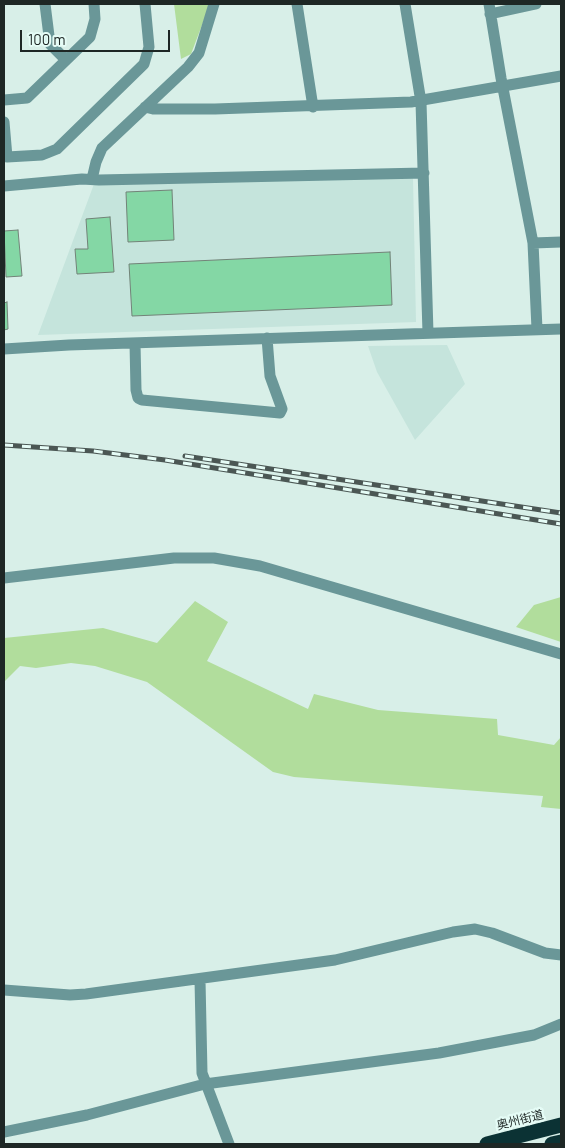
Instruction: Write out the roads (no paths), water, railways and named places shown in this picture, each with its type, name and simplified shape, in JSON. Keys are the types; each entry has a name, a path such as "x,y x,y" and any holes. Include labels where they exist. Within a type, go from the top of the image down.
{"highway":[{"name":"奥州街道","path":"486,1144 561,1125"},
{"path":"552,1144 561,1142"}],"street":[{"path":"45,4 50,44 66,60"},
{"path":"4,100 27,98 90,37 95,19 94,4"},
{"path":"4,122 7,157 42,155 57,149 144,64 149,47 145,4"},
{"path":"92,179 102,148 188,67 199,52 214,4"},
{"path":"297,4 313,107"},
{"path":"405,4 421,102 428,333"},
{"path":"536,4 490,9 533,243 537,329"},
{"path":"145,107 163,109 313,107 421,102 561,76"},
{"path":"4,186 92,179 424,173"},
{"path":"533,243 561,242"},
{"path":"4,349 267,338 561,329"},
{"path":"135,343 136,390 138,398 142,400 280,413 282,409 270,376 267,338"},
{"path":"4,578 174,558 214,558 260,566 561,654"},
{"path":"4,990 70,995 200,980 335,960 453,932 475,929 492,933 546,953 561,955"},
{"path":"200,980 202,1073 230,1144"},
{"path":"4,1132 87,1116 205,1084 439,1053 534,1035 561,1024"}],"railway":[{"path":"4,445 93,451 165,460 561,524"},
{"path":"185,456 561,513"}]}
